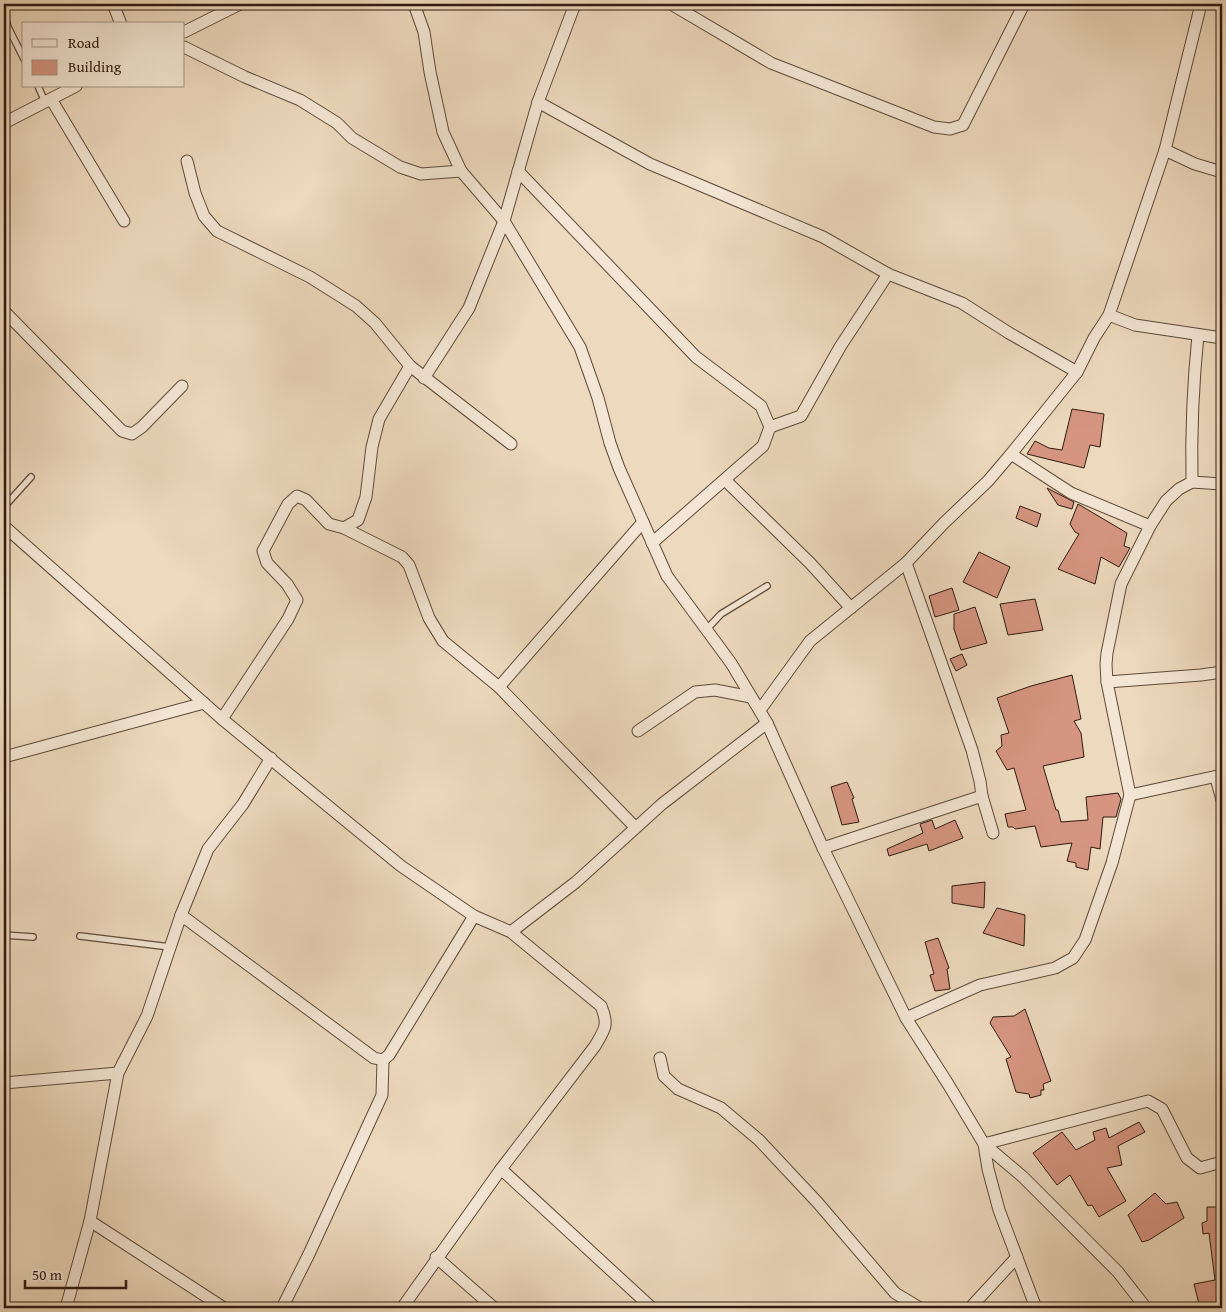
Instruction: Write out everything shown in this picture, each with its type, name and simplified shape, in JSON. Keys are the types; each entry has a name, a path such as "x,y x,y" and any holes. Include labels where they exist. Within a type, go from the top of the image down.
{"street":[{"path":"113,4 120,22"},
{"path":"185,32 240,4"},
{"path":"414,4 424,32 430,72 443,132 460,170 504,221 580,347 619,468 667,576 731,663 760,710 823,848 906,1018 984,1144 1023,1177 1118,1272 1146,1308"},
{"path":"424,378 470,308 504,221 538,102 576,4"},
{"path":"671,4 770,63 934,127 950,129 963,125 1024,4"},
{"path":"760,710 810,641 906,563 988,481 1077,372 1094,338 1109,315 1165,150 1201,4"},
{"path":"185,47 245,77 300,100 338,123 352,138 400,167 421,174 460,170"},
{"path":"4,123 72,88"},
{"path":"48,100 124,221"},
{"path":"538,102 650,164 823,237 888,274 962,303 1008,333 1077,372"},
{"path":"1165,150 1195,164 1222,172"},
{"path":"186,161 204,216 217,231 310,277 356,306 375,323 410,366 511,444"},
{"path":"518,171 696,357 760,406 770,427 763,446 652,543"},
{"path":"770,427 801,416 840,347 888,274"},
{"path":"4,311 122,431 132,434 142,427 182,386"},
{"path":"1109,315 1135,325 1222,338"},
{"path":"1192,482 1191,427 1198,335"},
{"path":"344,528 358,520 366,497 372,447 379,419 410,366"},
{"path":"1011,454 1071,493 1150,526"},
{"path":"725,480 810,563 851,608"},
{"path":"906,1018 980,985 1056,968 1073,958 1085,940 1119,840 1130,795 1107,682 1106,664 1121,584 1150,526 1166,501 1179,489 1192,482 1222,484"},
{"path":"222,718 288,619 297,600 287,584 267,563 263,551 288,504 297,496 306,500 329,524 344,528 402,557 409,564 429,618 444,641 499,687 635,827"},
{"path":"499,687 643,522"},
{"path":"4,526 204,703 401,866 474,916 511,932 601,1006 607,1019 604,1032 595,1046 436,1257 402,1308"},
{"path":"906,563 972,750 982,796 993,833"},
{"path":"1107,682 1222,672"},
{"path":"638,731 695,692 715,690 752,697"},
{"path":"4,757 204,703"},
{"path":"511,932 576,882 662,804 767,723"},
{"path":"66,1308 90,1221 118,1073 147,1016 181,914 208,849 243,804 271,758"},
{"path":"1130,795 1219,776 1222,800"},
{"path":"823,848 982,796"},
{"path":"181,914 374,1058 383,1060"},
{"path":"282,1308 382,1095 383,1060 389,1055 474,916"},
{"path":"660,1058 664,1076 678,1089 721,1108 759,1140 818,1203 895,1293 920,1308"},
{"path":"4,1083 118,1073"},
{"path":"984,1144 1148,1101 1162,1109 1187,1158 1200,1168 1222,1162"},
{"path":"984,1144 988,1169 999,1210 1036,1308"},
{"path":"501,1169 652,1308"},
{"path":"90,1221 224,1308"},
{"path":"436,1257 494,1308"},
{"path":"970,1308 1017,1257"}],"lane":[{"path":"4,12 8,27 22,55"},
{"path":"39,88 48,100"},
{"path":"4,507 31,477"},
{"path":"707,629 721,614 767,586"},
{"path":"4,935 33,937"},
{"path":"80,936 170,947"}],"building":[{"path":"1072,409 1104,414 1100,447 1090,445 1084,468 1027,454 1035,441 1049,448 1062,450"},
{"path":"1047,488 1074,502 1072,509 1058,505"},
{"path":"1078,504 1127,533 1124,546 1130,548 1119,567 1101,557 1095,584 1058,569 1079,534 1075,532 1070,524"},
{"path":"1020,506 1041,514 1037,527 1016,518"},
{"path":"979,552 1010,567 997,598 963,582"},
{"path":"952,588 959,610 935,617 929,596"},
{"path":"1035,599 1043,630 1008,635 1000,604"},
{"path":"975,607 987,643 961,650 954,629 954,614"},
{"path":"962,654 967,665 956,671 950,659"},
{"path":"1072,675 1081,719 1074,721 1081,733 1084,757 1043,766 1056,810 1058,810 1061,822 1088,820 1086,797 1118,793 1121,799 1116,817 1103,817 1100,849 1091,847 1088,870 1076,867 1076,863 1067,861 1072,843 1041,847 1035,826 1015,829 1008,827 1005,814 1026,810 1014,768 1007,770 996,751 1002,746 1001,735 1009,733 997,698 1031,686"},
{"path":"847,782 854,798 852,799 859,822 842,825 831,787"},
{"path":"932,820 935,829 955,820 963,838 929,851 927,844 889,856 887,849 923,833 920,824"},
{"path":"985,882 984,908 952,903 952,886"},
{"path":"997,908 1025,915 1024,946 983,933"},
{"path":"938,938 949,968 947,969 950,989 935,991 930,975 934,974 925,942"},
{"path":"1025,1009 1051,1081 1043,1084 1044,1090 1041,1090 1041,1095 1030,1098 1029,1094 1016,1092 1006,1059 1011,1057 990,1023 993,1017 1014,1016"},
{"path":"1139,1122 1145,1132 1118,1146 1122,1165 1107,1168 1126,1201 1099,1217 1092,1205 1088,1206 1070,1175 1057,1185 1033,1153 1062,1132 1076,1150 1095,1140 1093,1132 1106,1128 1109,1138"},
{"path":"1155,1193 1166,1204 1177,1202 1184,1218 1149,1240 1142,1242 1128,1215"},
{"path":"1207,1207 1222,1207 1222,1286 1218,1286 1222,1308 1200,1308 1194,1284 1215,1280 1209,1233 1203,1234 1202,1223 1207,1221"}]}
